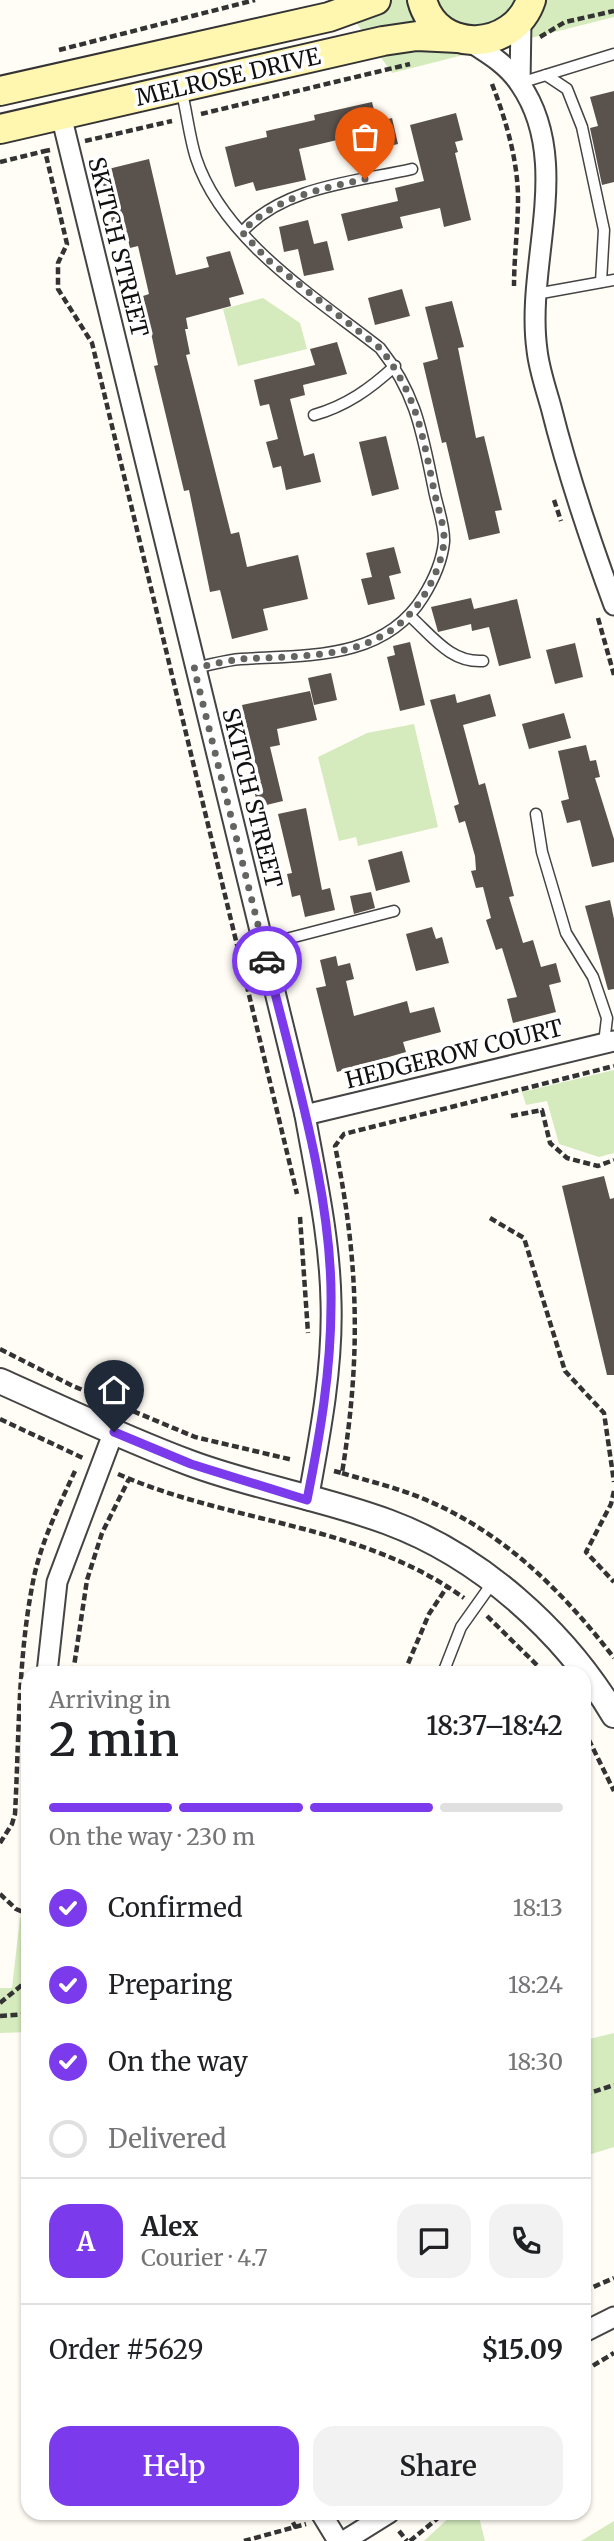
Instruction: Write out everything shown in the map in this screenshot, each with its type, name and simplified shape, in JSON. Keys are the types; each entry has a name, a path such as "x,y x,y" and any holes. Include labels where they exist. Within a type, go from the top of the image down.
{"main road":[{"name":"MELROSE DRIVE","path":"0,91 304,23 360,8 376,0"},
{"path":"422,0 432,20 462,39"},
{"name":"MELROSE DRIVE","path":"0,129 383,41 417,36 479,41 502,35 531,8"}],"street":[{"path":"520,83 531,8"},
{"path":"462,39 497,60 520,83 540,129 546,181 536,294 537,350 576,501 614,605"},
{"name":"SKITCH STREET","path":"61,115 305,1115 327,1238 331,1304 324,1410 307,1500"},
{"name":"HEDGEROW COURT","path":"305,1115 609,1042"},
{"path":"0,1381 191,1464 388,1522 439,1547 493,1581 519,1602 563,1647 577,1666"},
{"path":"48,1666 57,1582 114,1432"},
{"path":"591,1684 614,1715"},
{"path":"591,2328 614,2317"},
{"path":"325,2520 338,2541"},
{"path":"344,2541 378,2520"}],"lane":[{"path":"520,83 614,54"},
{"path":"546,75 567,89 582,127 604,230 601,282"},
{"path":"181,89 200,166 214,193 242,232 268,260 380,348 394,366 415,408 444,541 429,588 411,617 366,644 316,656 238,660 194,668"},
{"path":"242,232 253,220 285,200 412,169"},
{"path":"536,294 614,279"},
{"path":"313,415 336,409 372,388 394,366"},
{"path":"411,617 453,655 466,662 483,661"},
{"path":"536,814 542,852 566,933 593,977 607,1018 609,1042"},
{"path":"263,945 394,911"},
{"path":"446,1666 461,1627 493,1581"}],"path":[{"path":"51,52 255,0"},
{"path":"0,162 413,63"},
{"path":"45,151 67,244 58,263 58,289 92,343 299,1202"},
{"path":"0,1349 73,1386 195,1437 342,1474 354,1377 357,1322 354,1256 335,1146 344,1134 614,1066"},
{"path":"511,1116 542,1110 550,1143 567,1157 598,1166 614,1160"},
{"path":"300,1215 308,1341"},
{"path":"490,1219 524,1238 565,1371 604,1413 614,1482"},
{"path":"0,1419 129,1479 185,1498 325,1532 406,1563 448,1586 476,1607 538,1666"},
{"path":"293,1460 295,1450"},
{"path":"74,1666 87,1580 102,1533 129,1479"},
{"path":"614,1491 611,1504 586,1552 614,1582"},
{"path":"407,1666 429,1614 448,1586"},
{"path":"591,1745 614,1791"},
{"path":"0,1894 21,1911"},
{"path":"0,2003 21,1986"},
{"path":"0,2016 21,2014"},
{"path":"591,2093 614,2085"},
{"path":"591,2288 614,2278"},
{"path":"591,2367 614,2353"},
{"path":"292,2520 296,2528"},
{"path":"244,2541 296,2528 312,2520"},
{"path":"410,2541 436,2520"}],"green space":[{"path":"340,0 614,0 614,17 392,73"},
{"path":"263,298 300,323 307,349 238,366 223,309"},
{"path":"414,724 438,827 358,846 356,837 339,841 318,757 367,733"},
{"path":"614,1070 614,1153 599,1157 559,1144 547,1101 526,1105 522,1092"},
{"path":"21,1917 21,2032 0,2033 0,1988 12,1988"},
{"path":"614,2033 614,2147 591,2154 591,2039"},
{"path":"446,2520 480,2520 485,2541 424,2541"},
{"path":"614,2521 614,2541 581,2541"}],"building":[{"path":"614,91 614,182 602,185 590,128 598,126 590,97"},
{"path":"372,102 377,122 392,118 398,144 355,154 350,137 299,149 306,180 256,191 253,182 235,187 225,147 267,137 266,131 315,120 314,115"},
{"path":"456,113 463,140 455,142 458,152 455,153 471,220 444,227 440,208 400,217 403,228 348,241 341,214 398,201 395,188 424,181 410,125"},
{"path":"149,159 176,275 209,267 206,257 230,251 244,294 229,298 231,306 186,318 188,329 185,329 190,354 186,355 231,534 239,532 247,567 298,555 308,599 263,609 268,630 232,639 220,590 210,592 189,490 184,491 154,366 158,365 143,296 149,294 138,246 130,248 123,220 112,222 100,171"},
{"path":"308,220 314,244 327,241 334,270 304,276 298,249 284,252 279,227"},
{"path":"402,289 410,316 375,325 368,298"},
{"path":"452,301 464,347 458,348 476,438 484,436 502,510 495,511 500,533 469,540 446,442 442,443 423,363 438,359 425,307"},
{"path":"337,342 347,374 303,385 305,395 290,399 304,456 314,453 321,482 286,490 281,466 273,468 266,442 278,439 269,404 260,406 254,380 315,365 310,349"},
{"path":"386,436 399,489 372,496 359,442"},
{"path":"394,547 401,573 389,576 395,599 368,605 361,579 372,577 366,553"},
{"path":"471,598 474,609 517,599 531,658 499,666 489,627 472,631 471,624 438,632 431,607"},
{"path":"410,642 425,705 400,711 387,657 395,655 393,646"},
{"path":"575,643 583,677 555,684 546,650"},
{"path":"331,673 337,700 314,705 308,678"},
{"path":"310,691 317,720 277,729 280,745 270,747 283,801 258,807 248,764 255,762 242,705"},
{"path":"455,694 457,703 490,694 496,716 463,725 479,785 485,783 514,896 509,897 523,943 533,940 541,967 556,963 561,982 549,985 556,1012 513,1023 507,999 517,997 502,948 496,950 486,920 491,918 483,887 476,888 471,871 476,870 475,856 465,821 459,823 454,806 459,804 430,700"},
{"path":"564,713 571,738 529,749 522,724"},
{"path":"586,745 590,761 596,760 600,777 595,778 614,839 614,862 592,867 580,820 567,823 561,801 569,799 558,751"},
{"path":"306,808 322,890 330,888 335,910 305,917 300,895 292,897 287,874 292,873 278,814"},
{"path":"402,851 410,882 376,891 368,860"},
{"path":"371,892 375,908 354,914 350,896"},
{"path":"610,900 614,919 614,989 608,990 585,906"},
{"path":"432,927 436,939 442,937 449,963 416,971 406,934"},
{"path":"336,956 338,966 350,963 354,979 346,981 354,1016 407,1001 410,1013 434,1007 441,1032 403,1042 406,1052 337,1072 316,988 326,986 320,960"},
{"path":"604,1176 610,1199 614,1198 614,1375 607,1375 562,1186"}],"way so far":[{"path":"267,961 194,668 238,660 316,656 366,644 411,617 429,588 438,567 444,541 421,427 412,398 394,366 380,348 268,260 242,232 253,220 285,200 365,179"}],"route":[{"path":"114,1432 191,1464 307,1500 324,1410 331,1304 327,1238 305,1115 267,961"}]}
